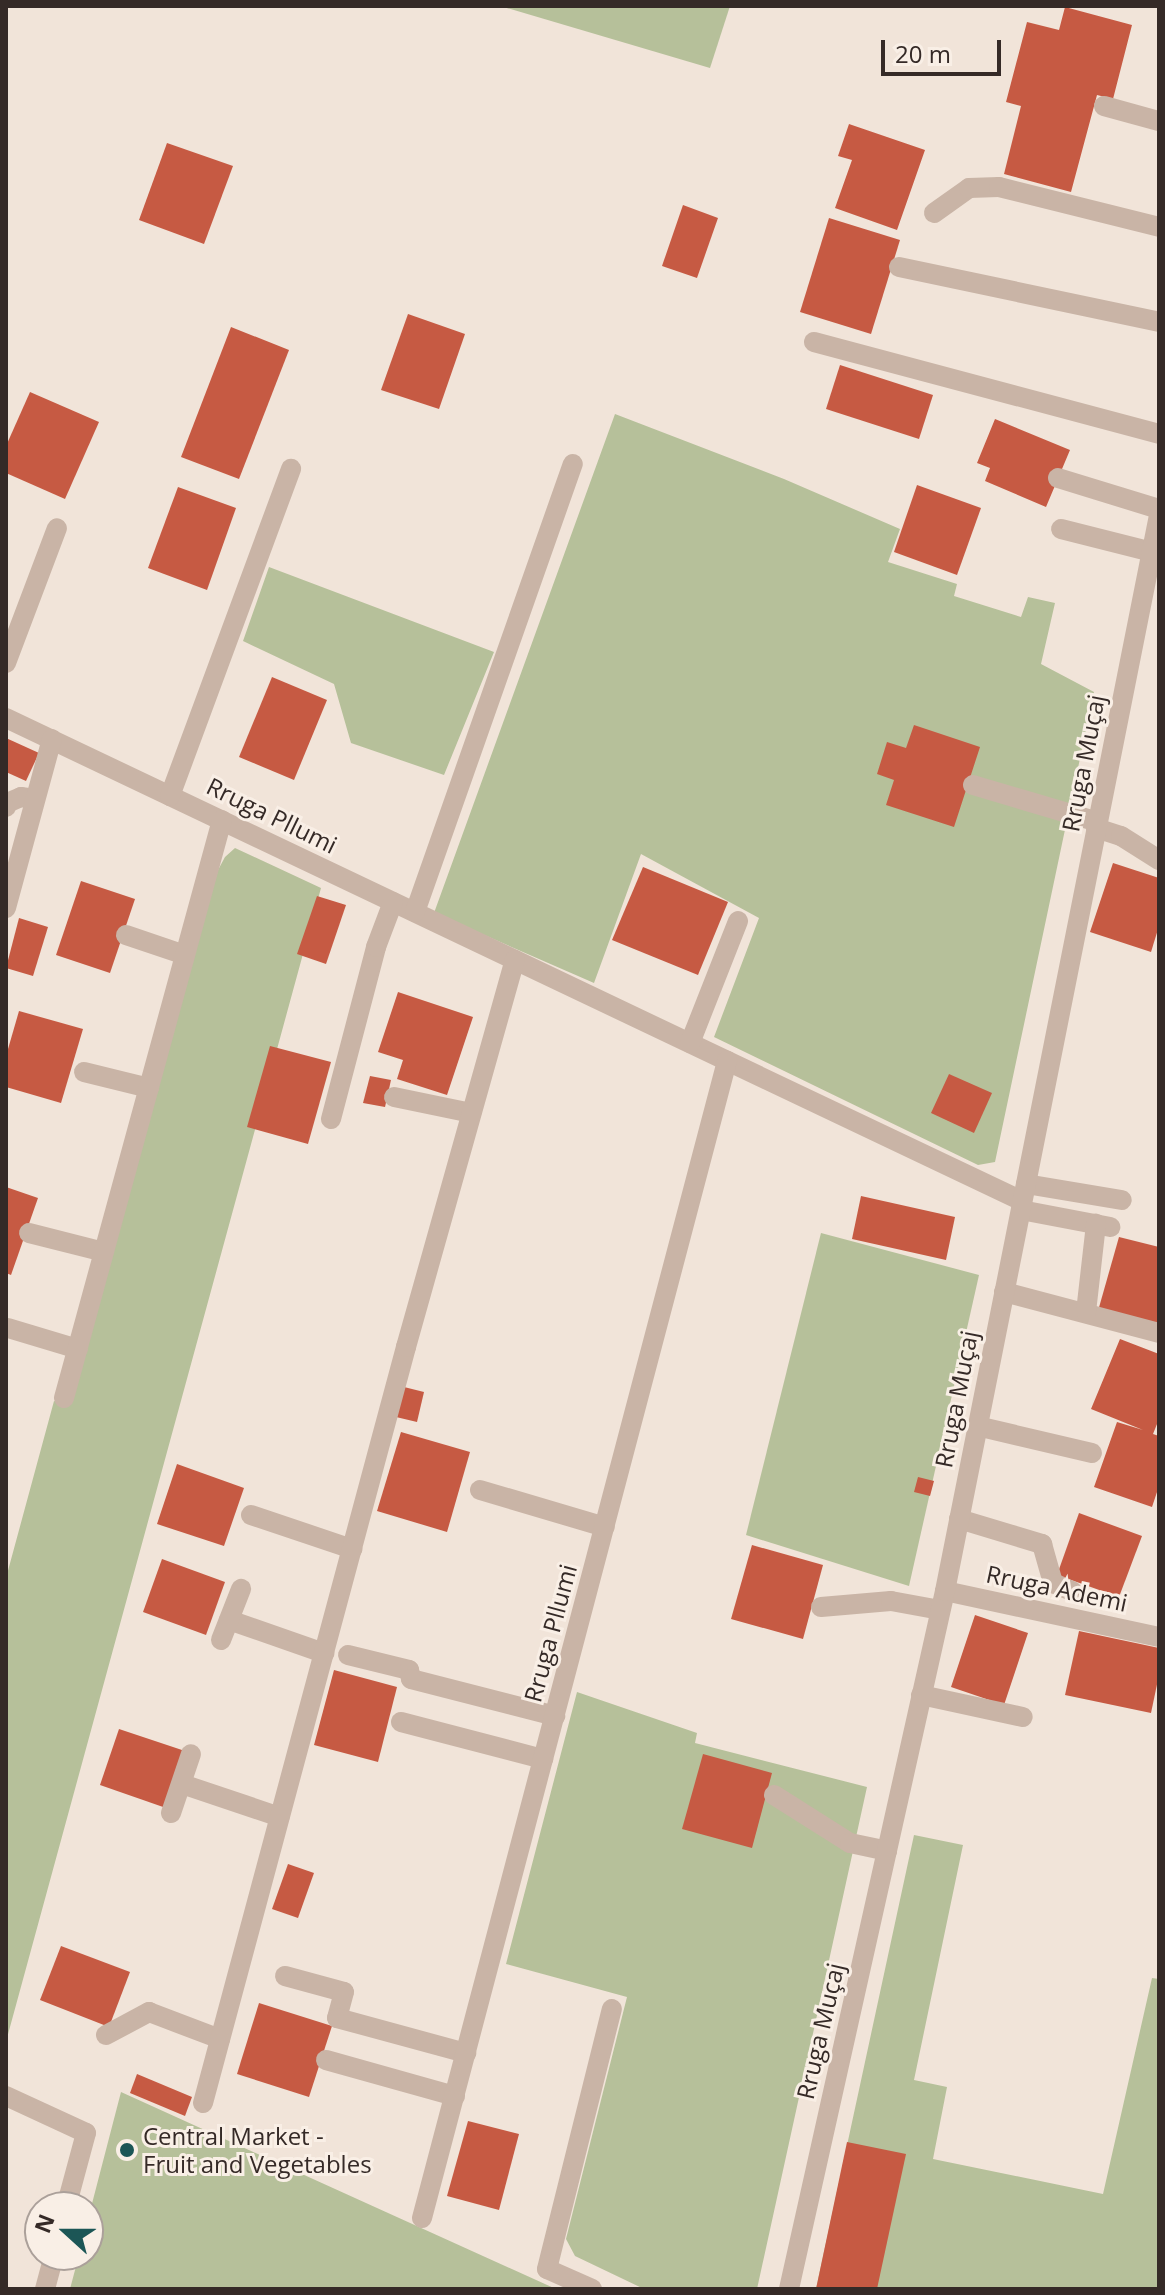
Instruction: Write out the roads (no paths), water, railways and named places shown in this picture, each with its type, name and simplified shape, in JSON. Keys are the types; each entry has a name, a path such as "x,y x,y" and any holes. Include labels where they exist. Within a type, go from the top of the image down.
{"street":[{"path":"1104,106 1159,121"},
{"path":"934,213 969,188 999,187 1159,227"},
{"path":"899,267 1159,322"},
{"path":"814,342 1159,434"},
{"path":"415,912 573,464"},
{"path":"170,796 291,469"},
{"path":"1058,478 1159,509"},
{"name":"Rruga Muçaj","path":"789,2289 943,1600 1159,515"},
{"path":"6,663 57,528"},
{"path":"1061,529 1152,552"},
{"name":"Rruga Pllumi","path":"6,718 727,1061 1023,1198"},
{"path":"6,908 52,739"},
{"path":"973,785 1097,825 1159,860"},
{"path":"6,807 7,803 21,797 35,799"},
{"path":"64,1398 222,820"},
{"path":"331,1119 376,947 393,902"},
{"path":"690,1043 738,921"},
{"path":"126,935 185,955"},
{"path":"203,2103 515,960"},
{"name":"Rruga Pllumi","path":"422,2218 727,1061"},
{"path":"84,1072 149,1088"},
{"path":"394,1097 471,1113"},
{"path":"1023,1198 1122,1200"},
{"path":"1023,1198 1103,1226 1086,1312"},
{"path":"29,1233 104,1252"},
{"path":"1004,1292 1159,1333"},
{"path":"8,1328 78,1349"},
{"path":"977,1426 1092,1453"},
{"path":"480,1490 605,1527"},
{"path":"251,1515 352,1549"},
{"path":"959,1519 1042,1544 1053,1583 1072,1591"},
{"path":"221,1640 241,1589"},
{"name":"Rruga Ademi","path":"821,1607 943,1600 1159,1637"},
{"path":"229,1620 324,1653"},
{"path":"348,1655 409,1670 411,1679 555,1716"},
{"path":"921,1695 1023,1717"},
{"path":"401,1722 543,1759"},
{"path":"171,1813 191,1754"},
{"path":"182,1784 280,1817"},
{"path":"774,1795 850,1843 887,1851"},
{"path":"285,1976 344,1992 337,2018 466,2053"},
{"path":"592,2289 547,2269 612,2009"},
{"path":"106,2035 149,2012 220,2039"},
{"path":"326,2060 455,2096"},
{"path":"6,2096 86,2133 70,2191"}],"place":[{"name":"Central Market - Fruit and Vegetables","path":"127,2150"}]}
